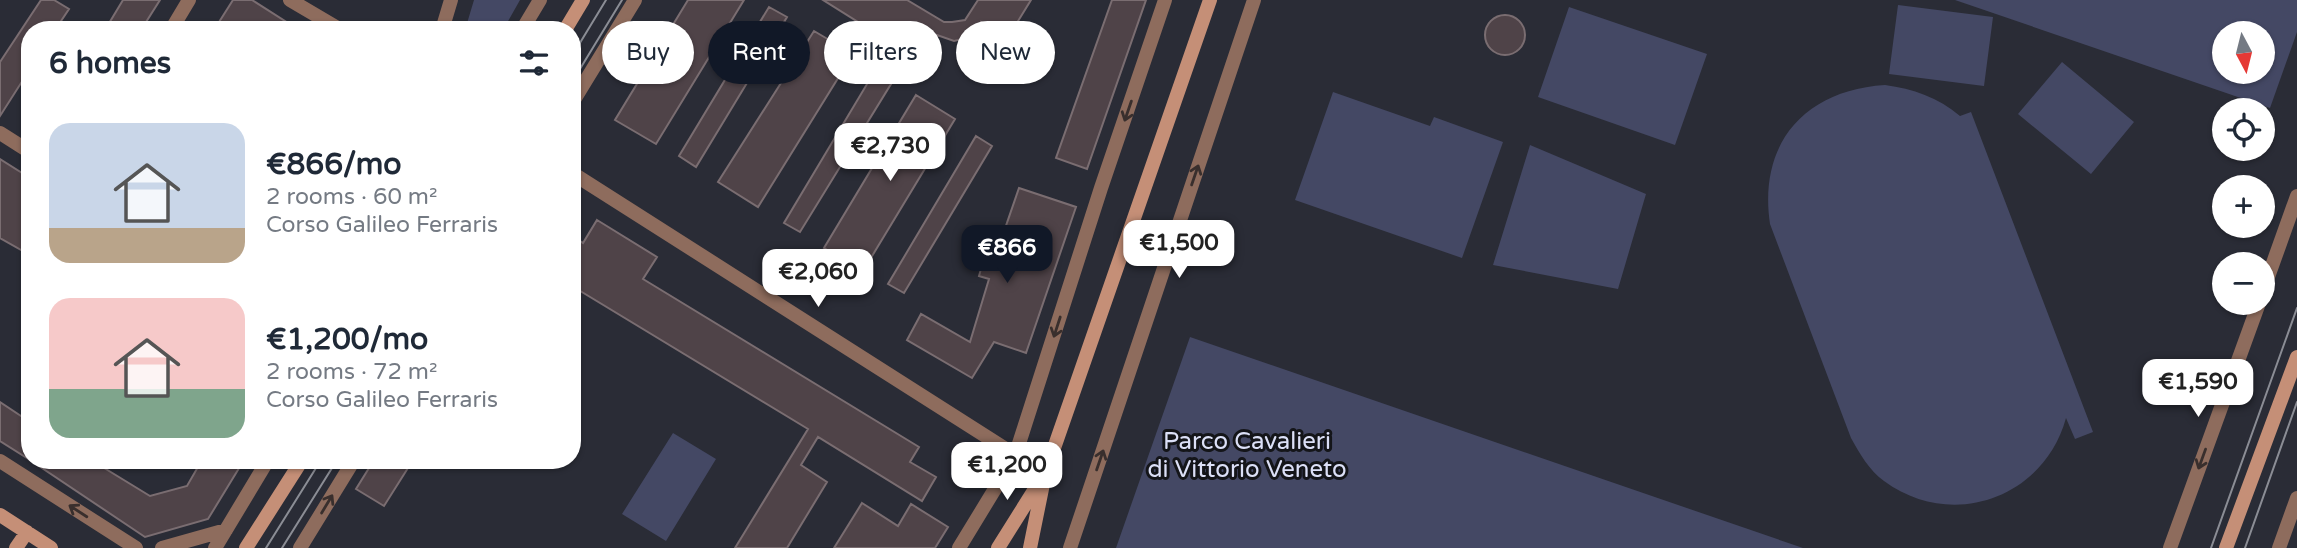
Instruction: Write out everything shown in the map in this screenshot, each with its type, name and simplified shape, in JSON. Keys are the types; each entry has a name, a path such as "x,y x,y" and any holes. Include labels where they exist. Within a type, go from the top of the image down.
{"main road":[{"path":"570,21 583,0"},
{"path":"1030,548 1045,474 1210,0"},
{"path":"2227,548 2297,357"},
{"path":"246,548 296,469"},
{"path":"998,548 1045,474"},
{"path":"0,515 51,548"},
{"path":"16,548 27,532"}],"street":[{"path":"176,21 189,0"},
{"path":"290,0 326,21"},
{"path":"445,21 451,0"},
{"path":"527,21 540,0"},
{"path":"581,88 635,0"},
{"path":"959,548 1016,456 1101,188 1165,0"},
{"path":"1070,548 1254,0"},
{"path":"0,132 21,146"},
{"path":"581,179 1045,474"},
{"path":"2275,257 2297,196"},
{"path":"2170,548 2255,315"},
{"path":"0,461 136,548"},
{"path":"215,548 263,469"},
{"path":"300,548 348,469"},
{"path":"2279,548 2297,498"},
{"path":"162,548 226,530"}],"green space":[{"path":"474,0 520,0 508,21 468,21"},
{"path":"1955,0 2297,0 2297,32 2274,98 2241,98"},
{"path":"1898,5 1993,17 1984,86 1889,74"},
{"path":"1569,7 1707,54 1675,145 1538,97"},
{"path":"2062,62 2134,122 2091,174 2018,114"},
{"path":"1885,85 1925,95 1960,116 1971,112 2093,432 2075,439 2066,418 2055,446 2038,469 2017,486 1992,498 1966,504 1938,504 1910,496 1879,477 1861,456 1851,438 1770,224 1768,195 1772,169 1780,146 1793,126 1810,110 1832,97 1857,89"},
{"path":"1333,92 1430,126 1434,117 1503,142 1462,258 1295,200"},
{"path":"1530,145 1646,194 1618,289 1493,265"},
{"name":"Parco Cavalieri di Vittorio Veneto","path":"1190,337 1803,548 1116,548"},
{"path":"673,433 716,459 666,541 622,514"}],"building":[{"path":"41,0 54,0 69,9 61,21 27,21"},
{"path":"123,0 160,0 147,21 110,21"},
{"path":"233,0 252,0 285,21 220,21"},
{"path":"688,0 744,0 731,21 708,21 708,59 694,82 694,21 675,21"},
{"path":"823,0 907,0 944,22 956,21 956,41 942,37 942,21 857,21"},
{"path":"978,0 1031,0 1018,21 958,21 965,20"},
{"path":"1112,0 1146,0 1087,169 1056,158"},
{"path":"769,7 787,17 785,21 761,21"},
{"path":"1505,15 1519,21 1525,35 1519,49 1505,55 1491,49 1485,35 1491,21"},
{"path":"21,30 21,83 0,116 0,62"},
{"path":"814,31 824,37 824,84 834,84 758,207 718,182 780,84 810,84 810,37"},
{"path":"637,84 693,84 656,144 615,120"},
{"path":"722,84 746,84 696,167 679,156"},
{"path":"867,84 891,84 800,232 784,223"},
{"path":"916,95 955,119 863,271 824,248"},
{"path":"976,136 992,146 904,293 888,284"},
{"path":"0,159 21,172 21,250 0,238"},
{"path":"1019,188 1076,207 1026,353 994,342 972,378 907,340 921,314 970,342 989,279 979,276 989,240 1000,243"},
{"path":"597,220 657,257 643,279 919,447 910,462 936,477 922,501 818,437 801,465 827,482 787,548 735,548 808,429 581,291 581,242 583,243"},
{"path":"800,251 811,258 801,276 789,269"},
{"path":"0,402 21,416 21,454 0,441"},
{"path":"43,469 106,469 150,496 187,486 197,469 239,469 208,519 145,537"},
{"path":"368,469 407,469 384,506 356,489"},
{"path":"862,503 898,526 911,504 948,527 935,548 834,548"}],"tram line":[{"path":"581,41 606,0"},
{"path":"581,67 622,0"},
{"path":"2211,548 2297,308"},
{"path":"2245,548 2297,402"},
{"path":"266,548 315,469"},
{"path":"282,548 331,469"}]}
